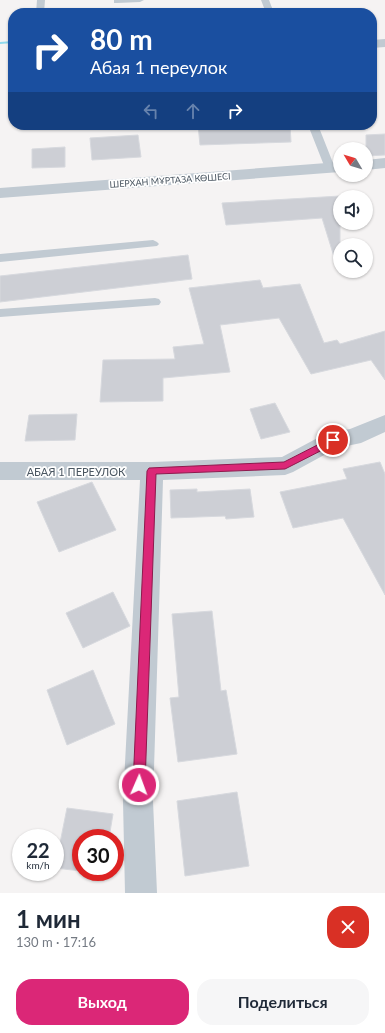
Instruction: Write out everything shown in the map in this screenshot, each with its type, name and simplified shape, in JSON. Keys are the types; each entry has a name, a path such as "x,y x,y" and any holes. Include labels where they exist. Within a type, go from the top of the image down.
{"street":[{"path":"373,164 385,163"},
{"name":"ШЕРХАН МҰРТАЗА КӨШЕСІ","path":"0,193 333,167"},
{"name":"АБАЯ 1 ПЕРЕУЛОК","path":"0,471 152,471 285,466 333,440 353,437 385,423"},
{"path":"141,893 138,800 152,471"}],"lane":[{"path":"117,1 140,0"},
{"path":"316,130 333,163"},
{"path":"0,258 153,244"},
{"path":"0,313 155,302"}],"building":[{"path":"198,130 290,130 291,142 200,145"},
{"path":"385,134 385,155 373,156 373,142 366,142 366,135"},
{"path":"138,135 141,157 92,160 90,138"},
{"path":"65,147 65,167 32,168 32,149"},
{"path":"333,196 333,230 340,230 340,238 333,238 333,254 322,218 226,225 222,203"},
{"path":"188,255 192,279 0,302 0,276"},
{"path":"260,280 263,288 300,284 324,343 337,340 340,344 385,331 385,380 371,360 311,374 279,318 220,325 230,372 163,378 163,401 100,402 103,360 175,359 173,347 204,344 189,288"},
{"path":"275,403 290,432 261,439 250,409"},
{"path":"77,414 75,440 25,441 29,415"},
{"path":"380,462 385,474 385,595 343,518 293,528 280,492 347,479 343,469"},
{"path":"92,482 116,530 59,552 37,502"},
{"path":"197,489 197,492 250,489 254,517 226,519 225,516 171,518 170,490"},
{"path":"113,592 130,626 83,648 66,613"},
{"path":"212,611 221,691 226,690 237,754 178,762 170,698 179,697 172,614"},
{"path":"93,670 115,724 67,745 47,690"},
{"path":"237,792 249,866 185,876 177,801"},
{"path":"67,808 113,814 110,829 72,829 72,870 64,869 63,829"}],"waterway":[{"path":"0,43 8,42"}],"route":[{"path":"139,785 152,471 285,466 333,440"}]}
